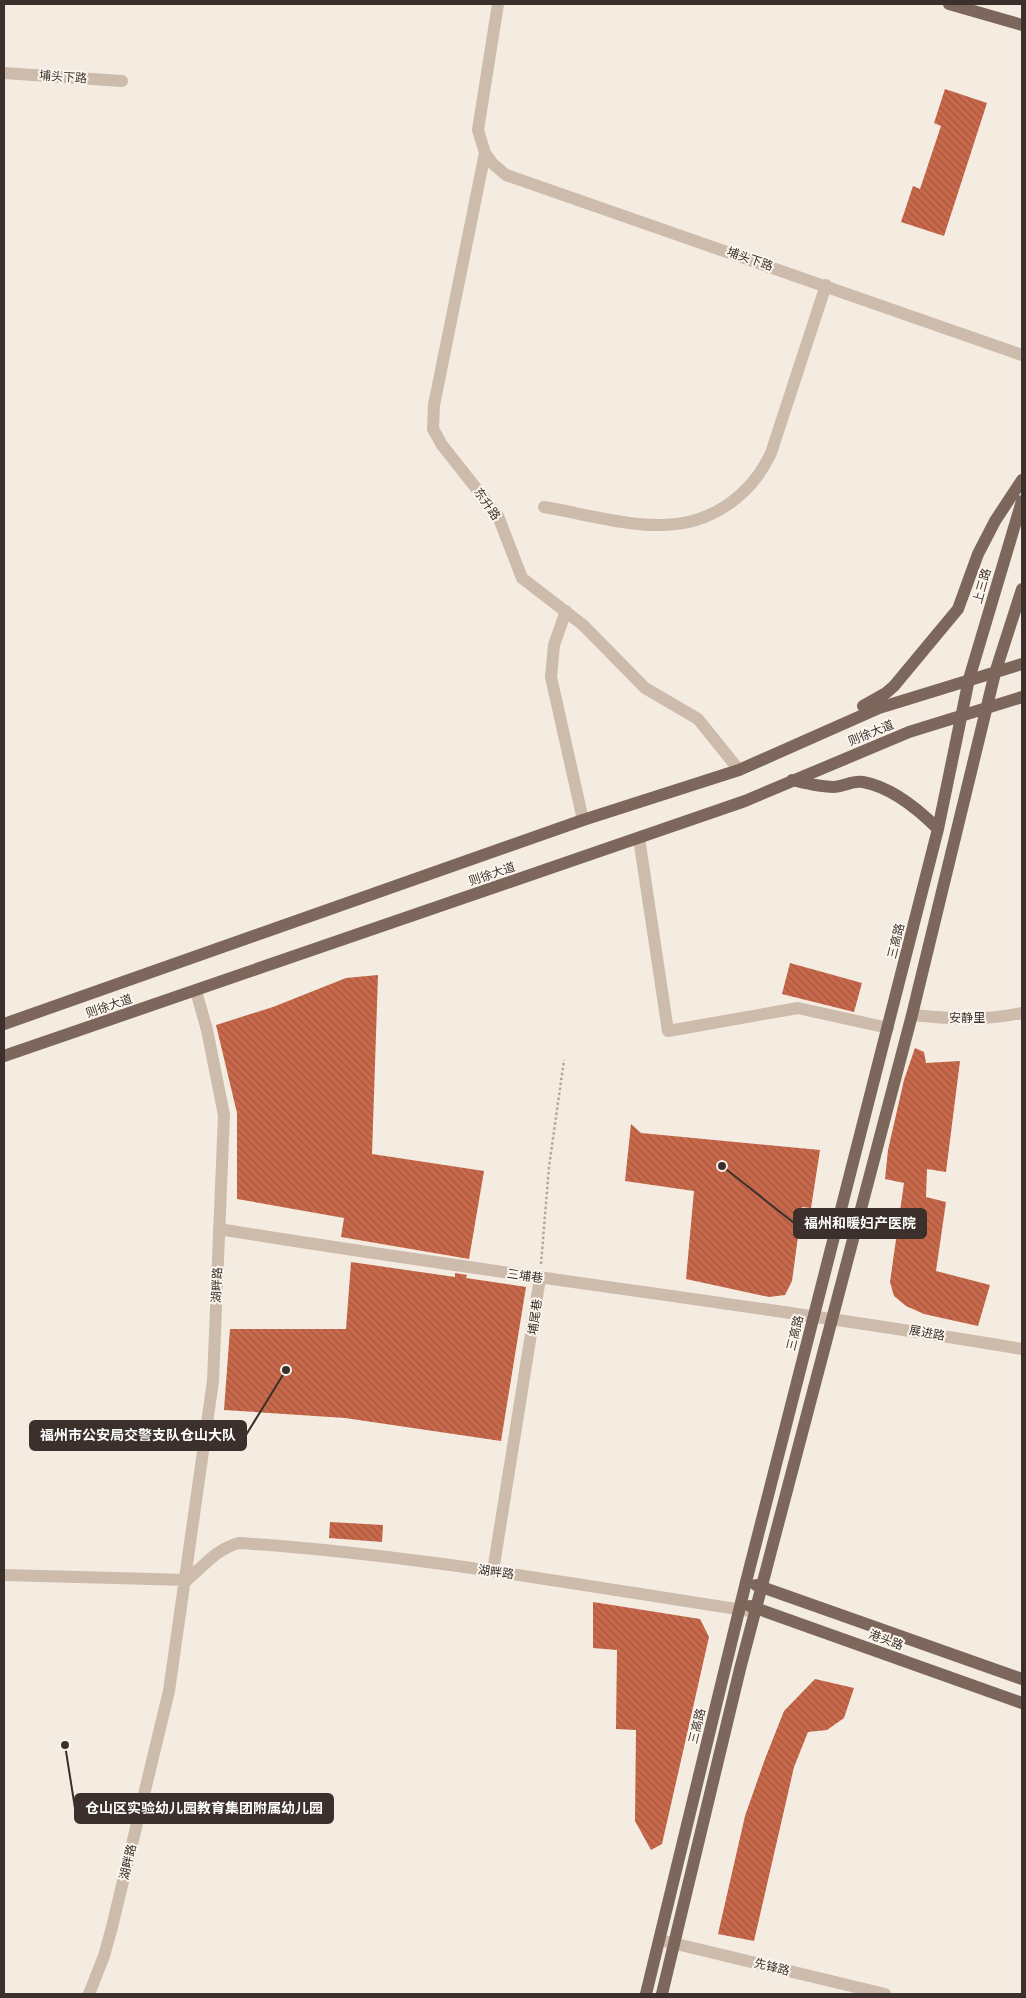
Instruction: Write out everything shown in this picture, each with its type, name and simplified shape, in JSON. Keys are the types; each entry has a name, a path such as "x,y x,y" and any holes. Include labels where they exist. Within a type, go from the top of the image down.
{"main road":[{"path":"949,4 1022,26"},
{"path":"792,746 876,700 903,676 958,609 978,554 990,530 1022,480"},
{"name":"上三路","path":"969,679 1022,500"},
{"path":"662,1994 740,1669 763,1588 831,1318 912,1015 995,673 1022,588"},
{"name":"则徐大道","path":"4,1024 584,820 739,770 879,708 1022,664"},
{"name":"三高路","path":"646,1994 746,1582 938,828 959,718 969,679"},
{"name":"则徐大道","path":"4,1056 745,801 909,732 1022,697"},
{"path":"792,780 834,787 856,782 877,786 912,807 938,828"},
{"name":"港头路","path":"746,1582 1022,1679"},
{"name":"港头路","path":"757,1610 1022,1703"}],"street":[{"path":"486,153 478,130 478,121 498,4"},
{"name":"埔头下路","path":"4,73 122,81"},
{"name":"埔头下路","path":"486,153 493,164 506,175 1022,355"},
{"name":"东升路","path":"486,153 434,405 433,430 498,516 522,578 583,625 645,688 698,719 739,770"},
{"path":"544,507 634,523 666,525 706,516 739,497 758,476 771,453 826,286"},
{"path":"566,611 554,645 551,677 584,820"},
{"path":"639,838 668,1031 798,1008 888,1028"},
{"name":"湖畔路","path":"89,1994 104,1956 112,1927 169,1691 187,1580 213,1381 224,1115 208,1030 196,991"},
{"name":"安静里","path":"912,1015 983,1020 1022,1013"},
{"name":"三埔巷","path":"219,1229 540,1278 831,1318"},
{"name":"埔尾巷","path":"493,1571 540,1278"},
{"name":"展进路","path":"831,1318 1022,1349"},
{"name":"湖畔路","path":"187,1580 226,1546 238,1543 326,1548 740,1606 757,1610"},
{"path":"4,1575 187,1580"},
{"name":"先锋路","path":"660,1940 885,1994"}],"path":[{"path":"540,1278 549,1167 564,1060"}],"building":[{"path":"945,89 987,103 944,236 901,222 913,186 920,189 941,126 934,123"},
{"path":"790,963 862,983 854,1012 782,994"},
{"path":"378,975 372,1154 484,1171 469,1259 341,1237 344,1218 237,1199 237,1113 216,1025 273,1007 346,978"},
{"path":"915,1048 924,1052 926,1063 960,1061 946,1172 927,1169 926,1197 946,1202 936,1271 990,1285 978,1326 924,1314 906,1306 894,1296 890,1282 904,1183 885,1179 888,1150 904,1080"},
{"path":"631,1124 641,1133 820,1150 811,1208 802,1207 792,1281 785,1295 769,1297 686,1279 694,1191 625,1181"},
{"path":"351,1262 455,1277 455,1273 467,1275 466,1278 526,1287 501,1441 345,1418 224,1410 230,1329 346,1329"},
{"path":"330,1522 383,1525 382,1542 329,1538"},
{"path":"593,1602 700,1619 709,1637 662,1844 651,1850 635,1821 636,1730 616,1729 617,1650 593,1648"},
{"path":"815,1679 854,1688 844,1718 827,1730 808,1732 794,1767 754,1941 718,1934 745,1816 765,1759 784,1711"}],"place":[{"name":"福州和暖妇产医院","path":"722,1166"},
{"name":"福州市公安局交警支队仓山大队","path":"286,1370"},
{"name":"仓山区实验幼儿园教育集团附属幼儿园","path":"65,1745"}]}
